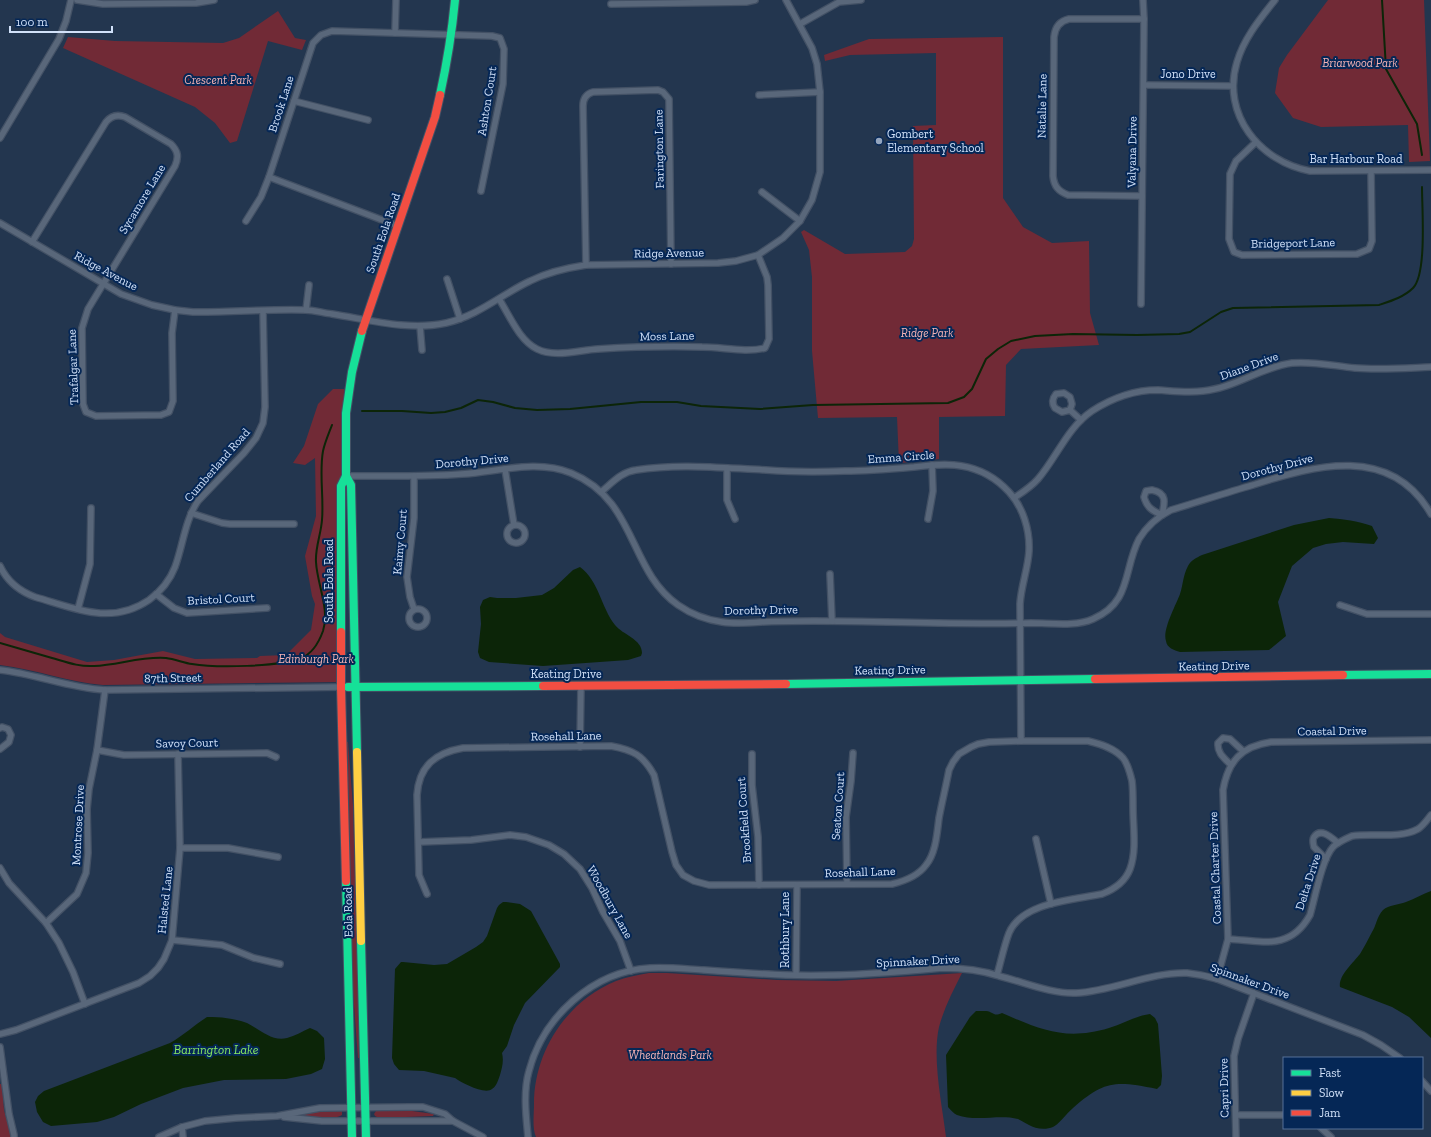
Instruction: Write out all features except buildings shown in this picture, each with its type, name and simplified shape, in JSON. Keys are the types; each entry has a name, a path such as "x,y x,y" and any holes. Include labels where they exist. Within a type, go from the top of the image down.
{"street":[{"path":"0,138 59,39 66,21 71,0"},
{"path":"77,0 103,4 196,3 214,0"},
{"path":"395,33 396,0"},
{"name":"South Eola Road","path":"348,687 341,486 346,476 346,412 355,355 365,320 435,117 447,65 455,0"},
{"path":"611,4 746,2 755,0"},
{"name":"Ridge Avenue","path":"0,223 103,284 121,294 141,302 175,310 205,312 306,310 387,324 420,326 446,323 460,319 544,274 559,270 586,265 728,262 747,258 758,254 783,238 800,221 812,200 818,181 820,161 820,92 818,72 809,40 786,0"},
{"path":"800,24 839,2 861,0"},
{"name":"Valyana Drive","path":"1141,304 1144,85 1143,0"},
{"name":"Bar Harbour Road","path":"1275,0 1246,41 1236,64 1233,86 1238,113 1255,143 1283,163 1301,169 1318,172 1431,170"},
{"name":"Natalie Lane","path":"1142,196 1068,194 1058,189 1055,185 1053,176 1054,44 1055,29 1060,23 1067,19 1144,19"},
{"name":"Brook Lane","path":"246,221 261,197 269,178 313,43 320,35 332,31 452,34"},
{"name":"Ashton Court","path":"452,34 492,36 500,38 504,49 503,84 481,191"},
{"name":"Jono Drive","path":"1144,85 1233,86"},
{"name":"Farington Lane","path":"586,265 584,100 587,95 593,92 645,90 658,90 663,92 669,99 672,264"},
{"path":"759,95 820,92"},
{"path":"294,101 368,120"},
{"name":"Sycamore Lane","path":"32,242 106,122 113,116 126,117 170,144 175,148 178,157 175,166 103,284"},
{"name":"Bridgeport Lane","path":"1255,143 1236,161 1230,174 1229,239 1234,252 1242,255 1357,254 1369,249 1372,241 1371,171"},
{"path":"269,178 398,226"},
{"path":"762,192 800,221"},
{"name":"Moss Lane","path":"499,299 526,341 538,350 547,353 608,348 700,347 755,351 766,348 769,339 768,281 758,254"},
{"path":"447,279 460,319"},
{"name":"Trafalgar Lane","path":"103,284 85,315 82,328 83,404 86,412 96,416 161,415 169,412 173,401 172,333 175,310"},
{"path":"306,310 309,285"},
{"name":"Cumberland Road","path":"0,566 9,581 26,594 78,610 97,614 120,612 136,607 156,594 166,582 175,567 191,513 198,501 250,446 262,427 265,407 264,311"},
{"path":"420,326 422,350"},
{"name":"Diane Drive","path":"1014,498 1031,486 1039,478 1064,440 1081,420 1104,404 1126,395 1156,390 1195,392 1212,390 1227,386 1274,367 1308,362 1356,368 1379,369 1431,366"},
{"path":"1070,410 1081,420"},
{"path":"928,519 933,491 932,465"},
{"name":"Emma Circle","path":"601,492 622,474 635,470 680,466 812,472 850,471 932,465 957,465 973,468 994,479 1014,498 1023,514 1029,538 1028,558 1020,598 1020,741"},
{"name":"Dorothy Drive","path":"346,476 461,474 531,466 549,467 561,470 581,478 601,492 613,504 620,514 651,576 667,595 695,615 726,623 832,621 1020,624 1080,623 1093,619 1112,607 1125,585 1132,557 1139,540 1151,523 1162,515 1171,510 1291,472 1314,468 1344,465 1368,467 1390,475 1411,488 1431,514"},
{"path":"727,468 727,500 736,518"},
{"path":"505,469 514,525"},
{"name":"South Eola Road","path":"346,476 351,485 348,687"},
{"name":"Kaimy Court","path":"414,476 414,518 407,577 409,592 414,609"},
{"path":"1152,490 1159,491 1163,496 1164,501 1162,515 1153,511 1146,505 1144,497 1146,492 1152,490"},
{"path":"78,610 90,564 91,508"},
{"path":"191,513 222,523 230,524 294,524"},
{"path":"830,574 832,621"},
{"name":"Bristol Court","path":"156,594 174,608 187,613 268,608"},
{"path":"1340,605 1367,614 1431,614"},
{"name":"87th Street","path":"0,670 24,674 77,687 105,690 348,687"},
{"name":"Keating Drive","path":"348,687 581,686 1431,674"},
{"path":"580,746 581,686"},
{"name":"Eola Road","path":"348,687 352,1137"},
{"name":"Eola Road","path":"348,687 366,1137"},
{"name":"Montrose Drive","path":"46,923 77,894 86,873 88,853 87,809 89,789 97,750 105,690"},
{"path":"0,728 8,729 11,735 9,742 0,749"},
{"path":"1231,765 1220,755 1217,748 1218,743 1223,738 1230,739 1243,751"},
{"name":"Coastal Drive","path":"1237,758 1243,751 1256,745 1271,742 1431,740"},
{"name":"Rosehall Lane","path":"428,894 420,875 417,784 422,772 429,762 449,750 463,748 611,746 634,752 643,758 654,775 672,852 676,865 683,875 694,881 709,885 797,885 892,884 905,881 918,874 927,865 931,855 949,770 953,762 960,754 971,747 989,742 1088,741 1109,747 1124,759 1132,782 1134,853 1130,869 1125,879 1118,886 1102,894 1051,904 1034,909 1025,914 1016,922 1009,932 997,975"},
{"name":"Savoy Court","path":"97,750 124,755 267,753 276,756"},
{"name":"Halsted Lane","path":"0,1034 16,1030 127,988 150,976 164,959 172,940 180,848 178,754"},
{"name":"Brookfield Court","path":"752,754 752,785 757,831 759,885"},
{"name":"Seaton Court","path":"847,884 846,817 853,754"},
{"name":"Coastal Charter Drive","path":"1217,979 1228,939 1223,790 1228,771 1237,758"},
{"path":"1326,859 1314,847 1313,844 1314,837 1322,833 1330,836 1338,843 1352,836 1409,833 1418,829 1431,815"},
{"name":"Woodbury Lane","path":"418,842 471,840 510,835 526,837 549,845 564,854 580,869 592,888 603,912 620,941 631,971"},
{"path":"1036,839 1051,904"},
{"name":"Delta Drive","path":"1228,939 1274,942 1282,941 1299,931 1310,915 1326,859 1331,850 1338,843"},
{"path":"180,848 228,848 278,857"},
{"path":"0,868 9,883 46,923 59,943 85,1004"},
{"name":"Rothbury Lane","path":"796,975 797,885"},
{"path":"172,940 222,945 254,958 280,964"},
{"name":"Spinnaker Drive","path":"528,1137 526,1094 528,1072 534,1054 544,1035 557,1016 574,1000 592,987 610,978 631,971 648,968 669,967 796,975 865,974 942,968 977,970 1044,988 1076,993 1094,991 1171,974 1187,973 1217,979 1363,1035 1399,1057"},
{"name":"Capri Drive","path":"1236,1137 1234,1056 1254,993"},
{"path":"0,1048 9,1114 15,1136"},
{"path":"1423,1082 1431,1091"},
{"path":"159,1137 169,1135 182,1127 205,1121 277,1116 320,1108 423,1107 445,1114 453,1121 482,1137"},
{"path":"1236,1115 1283,1115"},
{"path":"277,1116 322,1121 453,1121"},
{"path":"182,1127 184,1137"},
{"path":"1322,1129 1331,1137"}],"green space":[{"name":"Briarwood Park","path":"1328,0 1424,0 1430,161 1409,162 1408,125 1321,127 1293,118 1275,93 1279,68"},
{"name":"Crescent Park","path":"278,11 295,38 306,40 302,50 268,41 237,141 230,143 215,123 195,107 63,48 68,37 115,41 223,43 239,38"},
{"name":"Ridge Park","path":"1003,37 1003,198 1023,227 1052,243 1089,241 1090,313 1099,345 1021,349 1006,365 1005,416 939,417 939,459 899,463 897,417 818,418 812,351 812,277 809,250 801,232 804,230 845,254 905,252 912,246 914,239 913,126 936,125 936,53 850,55 825,61 824,55 869,39"},
{"name":"Edinburgh Park","path":"333,389 344,389 341,676 339,682 103,685 0,665 0,633 5,637 87,662 114,660 163,651 195,659 257,658 260,656 286,655 311,630 315,604 312,596 305,556 316,516 315,458 305,465 293,463 304,446 318,404"},
{"path":"347,742 353,806 360,1058 358,1058 353,992"},
{"name":"Wheatlands Park","path":"649,973 777,980 836,981 962,973 943,1013 937,1040 938,1082 946,1137 536,1137 534,1129 534,1104 536,1084 540,1065 547,1047 557,1030 583,1001 598,990 616,981"},
{"path":"0,1084 2,1084 4,1110 10,1137 0,1137"},
{"path":"320,1110 340,1110 342,1111 342,1115 334,1118 328,1118 300,1115 301,1113"},
{"path":"376,1111 412,1111 434,1114 433,1116 379,1118 374,1114"}],"water":[{"path":"1329,518 1350,520 1372,526 1378,538 1374,544 1343,542 1326,544 1313,548 1292,566 1278,602 1286,636 1269,650 1180,652 1168,645 1165,636 1168,624 1180,594 1186,569 1192,561 1202,555 1294,525"},
{"path":"580,567 592,579 610,618 615,625 639,644 642,653 641,656 628,660 543,666 489,662 480,658 478,652 481,624 480,607 483,600 490,597 516,598 542,595 554,588 573,570"},
{"path":"1431,891 1431,1038 1409,1017 1392,1007 1340,987 1340,983 1341,978 1360,954 1379,915 1383,910"},
{"path":"503,902 520,904 531,911 560,964 560,967 525,1003 514,1025 507,1046 502,1053 502,1067 496,1085 492,1089 484,1091 455,1078 424,1071 399,1070 394,1064 392,1058 395,969 401,962 434,965 447,964 476,947 483,942 487,936 497,908"},
{"path":"976,1011 986,1011 995,1014 1002,1013 1042,1029 1054,1032 1080,1034 1109,1028 1139,1016 1150,1014 1155,1018 1158,1024 1162,1076 1161,1085 1157,1089 1121,1084 1103,1088 1084,1099 1055,1126 1047,1129 1031,1126 1018,1119 1003,1117 972,1118 957,1115 948,1107 946,1055 970,1017"},
{"name":"Barrington Lake","path":"207,1017 227,1018 242,1021 271,1037 281,1039 296,1035 310,1028 317,1031 324,1038 325,1059 322,1069 311,1074 286,1079 224,1080 183,1088 141,1104 114,1117 97,1122 51,1126 43,1122 37,1112 35,1102 38,1096 44,1091 170,1043"}],"waterway":[{"path":"1382,0 1386,69 1417,124 1422,155"},
{"path":"362,411 445,412 461,408 478,400 493,402 515,408 537,410 570,409 641,402 677,402 701,406 760,409 813,405 948,403 964,397 972,389 986,359 1011,341 1035,336 1073,334 1179,334 1190,332 1221,312 1233,308 1379,305 1406,294 1413,288 1417,281 1422,256 1422,187"},
{"path":"0,643 67,663 88,666 157,658 203,665 247,666 291,661 309,654 317,643 325,623 324,605 316,557 322,520 322,459 332,425"}],"traffic: fast":[{"path":"440,95 449,48 455,0"},
{"path":"341,632 341,486 346,476 346,413 352,372 362,331"},
{"path":"346,476 351,485 357,752"},
{"path":"1343,675 1431,674"},
{"path":"786,684 1095,679"},
{"path":"348,687 543,686"},
{"path":"346,881 352,1137"},
{"path":"361,941 366,1137"}],"traffic: slow":[{"path":"357,752 361,941"}],"traffic: jam":[{"path":"362,331 435,117 440,95"},
{"path":"341,632 346,881"},
{"path":"1095,679 1343,675"},
{"path":"543,686 786,684"}],"place":[{"name":"Gombert Elementary School","path":"879,141"}]}
